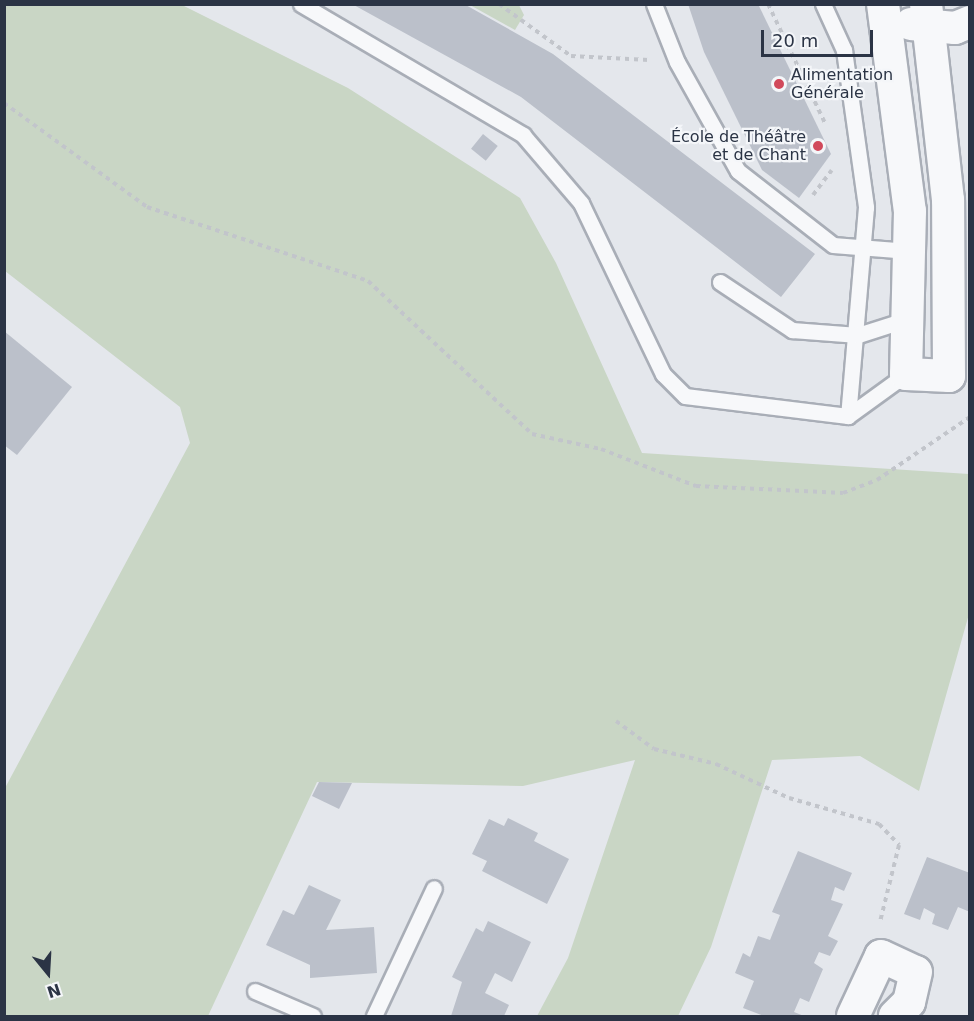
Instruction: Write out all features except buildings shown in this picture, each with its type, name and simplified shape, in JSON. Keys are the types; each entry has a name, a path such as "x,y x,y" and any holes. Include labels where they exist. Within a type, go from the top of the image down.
{"street":[{"path":"927,16 948,201 959,376 906,374 910,211 888,9 969,22"},
{"path":"853,1017 881,956 916,972 909,1002 895,1017"}],"lane":[{"path":"301,4 523,135 582,203 663,374 686,396 848,416 906,374"},
{"path":"654,4 676,62 738,171 833,245 909,251"},
{"path":"824,4 844,50 866,207 858,335 848,416"},
{"path":"720,282 792,330 858,335 908,320"},
{"path":"374,1017 434,888"},
{"path":"255,991 313,1017"}],"path":[{"path":"500,4 572,57 676,62"},
{"path":"768,4 827,126"},
{"path":"4,103 147,207 368,281 532,434 601,448 696,486 843,493 877,480 969,417"},
{"path":"796,217 836,165"},
{"path":"616,721 654,749 716,764 789,798 879,824 899,845 879,915 881,956"}],"green space":[{"path":"5,4 182,5 348,88 520,198 556,263 642,453 969,474 969,614 919,791 860,756 772,760 711,947 678,1016 537,1016 568,958 635,760 523,786 317,782 208,1016 5,1016 5,788 190,443 180,407 5,271"},
{"path":"470,5 519,5 524,15 515,30"}],"place":[{"name":"Alimentation Générale","path":"779,84"},
{"name":"École de Théâtre et de Chant","path":"818,146"}]}
